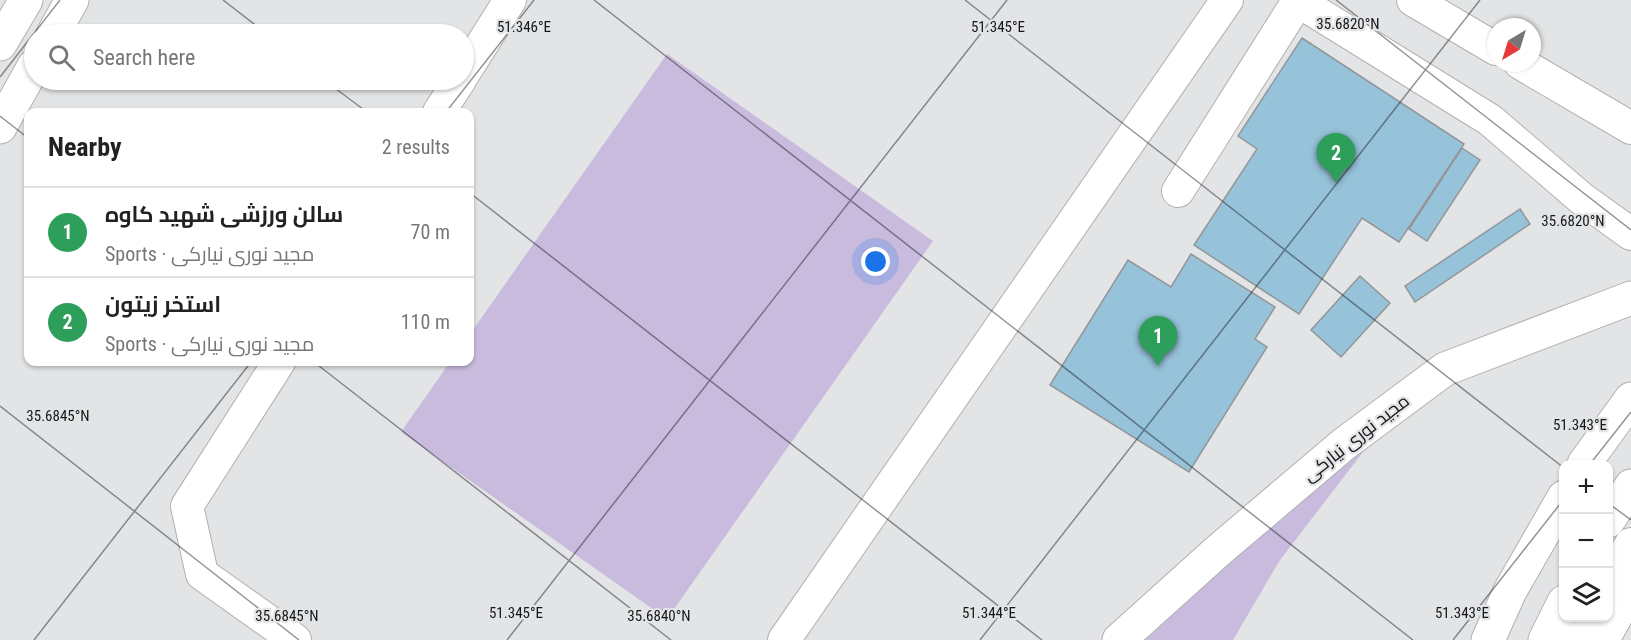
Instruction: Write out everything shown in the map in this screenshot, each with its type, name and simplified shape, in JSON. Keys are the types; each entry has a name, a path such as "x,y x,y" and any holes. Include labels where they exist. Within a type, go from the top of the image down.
{"main road":[{"path":"0,44 26,0"},
{"path":"59,24 72,0"},
{"path":"0,127 24,84"},
{"name":"مجید نوری نیارکی","path":"1119,640 1219,550 1344,444 1445,369 1631,298"},
{"path":"1588,460 1631,399"},
{"path":"1613,514 1631,486"},
{"path":"1488,640 1510,591 1559,504"},
{"path":"1545,640 1559,610"}],"lane":[{"path":"474,58 510,0"},
{"path":"784,640 1227,0"},
{"path":"1413,0 1487,44"},
{"path":"1178,191 1298,1 1490,120 1581,198 1631,234"},
{"path":"1535,72 1631,128"},
{"path":"442,108 453,90"},
{"path":"276,366 187,506 202,574 295,640"},
{"path":"1613,574 1631,544"},
{"path":"1603,640 1631,590"},
{"path":"1576,640 1585,622"}],"shaded area":[{"path":"667,54 933,241 667,619 401,432 447,366 474,366 474,328"},
{"path":"1376,435 1280,560 1233,640 1145,640 1289,509"}],"building":[{"path":"1302,38 1464,144 1399,242 1362,218 1299,314 1194,245 1257,149 1238,136"},
{"path":"1462,148 1480,160 1427,241 1409,229"},
{"path":"1520,209 1530,224 1415,302 1405,286"},
{"path":"1191,254 1275,307 1255,339 1267,347 1189,472 1050,385 1128,260 1171,287"},
{"path":"1360,276 1390,303 1341,357 1311,330"}],"place":[{"name":"استخر زیتون","path":"1336,183"},
{"name":"سالن ورزشی شهید کاوه","path":"1158,366"}]}
